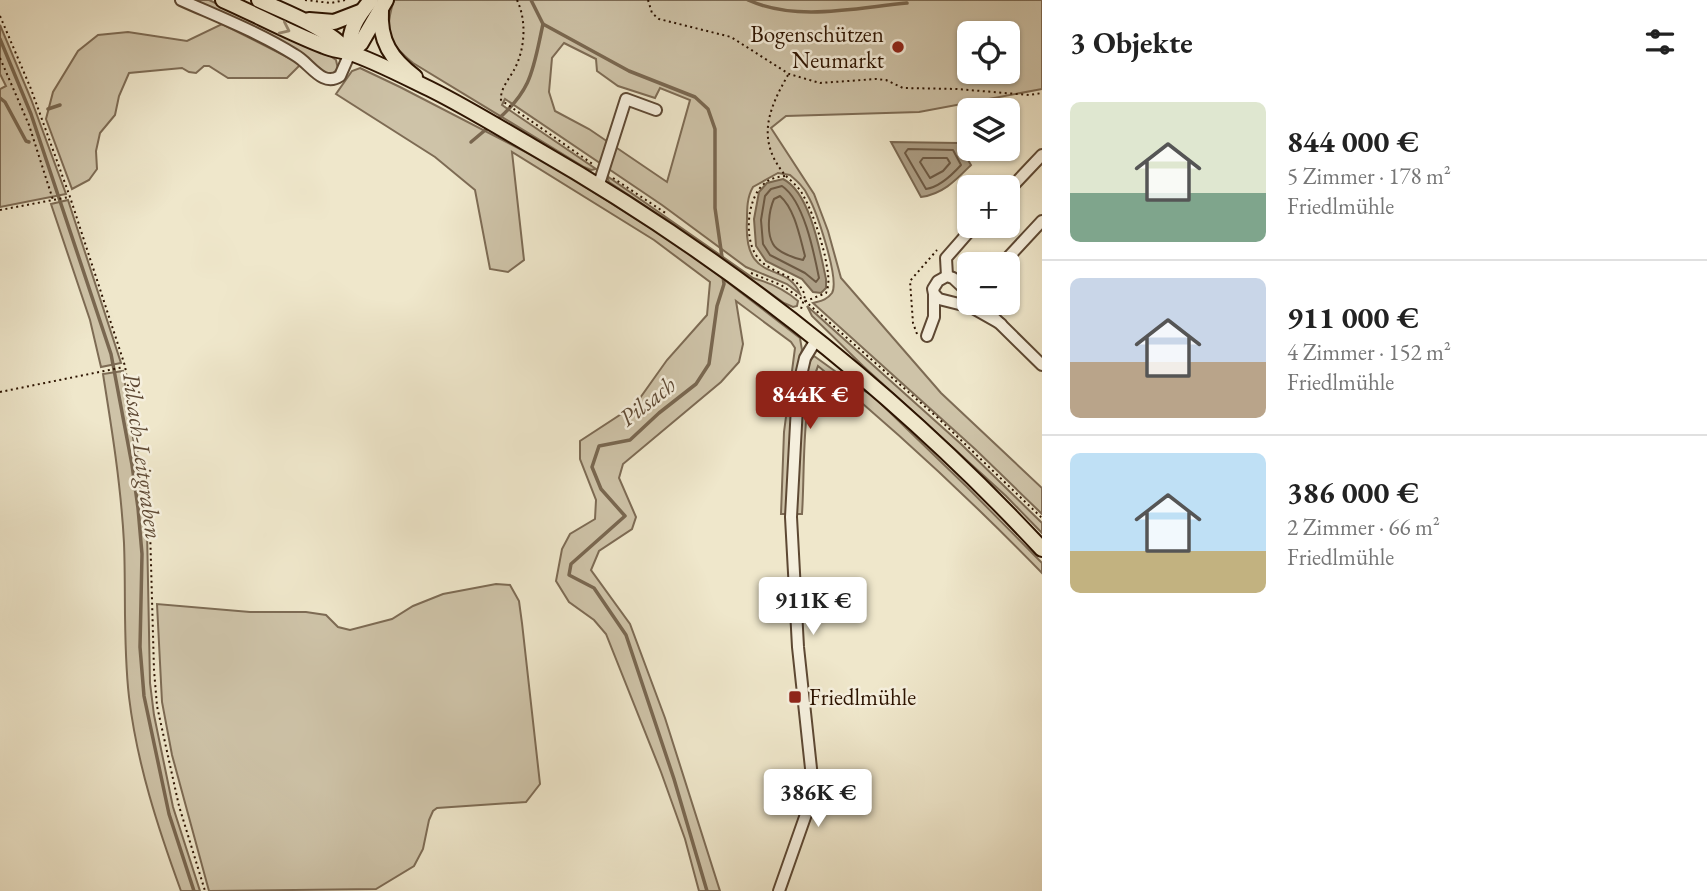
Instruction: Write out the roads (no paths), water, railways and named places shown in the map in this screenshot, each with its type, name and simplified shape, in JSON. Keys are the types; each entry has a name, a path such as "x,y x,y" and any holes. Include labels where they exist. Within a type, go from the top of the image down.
{"main road":[{"path":"223,0 325,47 350,53 433,90 500,128 601,178 714,261 743,275 936,442 1042,549"},
{"path":"260,0 301,19 339,42 350,53"},
{"path":"350,53 361,43 379,3"},
{"path":"301,19 334,22 379,3"},
{"path":"379,3 383,38 391,54 401,66 433,90"},
{"path":"350,53 350,34 360,12"}],"street":[{"path":"181,0 294,54 323,79 333,80 340,76 350,53"},
{"path":"601,178 626,99 656,110"},
{"path":"1020,178 1042,155"},
{"path":"1013,252 1042,221"},
{"path":"947,276 946,258 964,238"},
{"path":"927,336 934,317 933,289 938,281 947,276 957,282"},
{"path":"934,294 939,299 971,307 1002,324"},
{"path":"992,315 1041,363"},
{"path":"779,891 811,800 813,787 798,647 790,517 798,388 805,358 816,340"}],"water":[{"path":"891,142 957,143 957,161 969,161 971,165 943,190 921,197"},
{"path":"783,179 800,196 812,223 826,279 826,288 821,293 813,292 802,279 766,261 756,246 754,219 759,192 767,183"}],"waterway":[{"name":"Pilsach","path":"531,0 543,24 629,71 695,97 708,109 715,129 715,208 723,264"},
{"path":"748,0 767,7 806,12 907,3"},
{"path":"496,121 518,99 530,77 543,24"},
{"name":"Pilsach-Leitgraben","path":"0,39 31,114 111,354 138,508 142,554 140,647 144,696 169,814 194,891"},
{"path":"0,98 29,142"},
{"path":"48,109 60,105"},
{"path":"471,142 490,126"},
{"name":"Pilsach","path":"707,891 674,779 626,635 594,588 569,575 571,564 625,516 601,489 592,467 599,446 630,440 696,384 709,364 717,306 724,284 723,276"}],"place":[{"name":"Bogenschützen Neumarkt","path":"898,47"},
{"name":"Friedlmühle","path":"795,697"}]}
